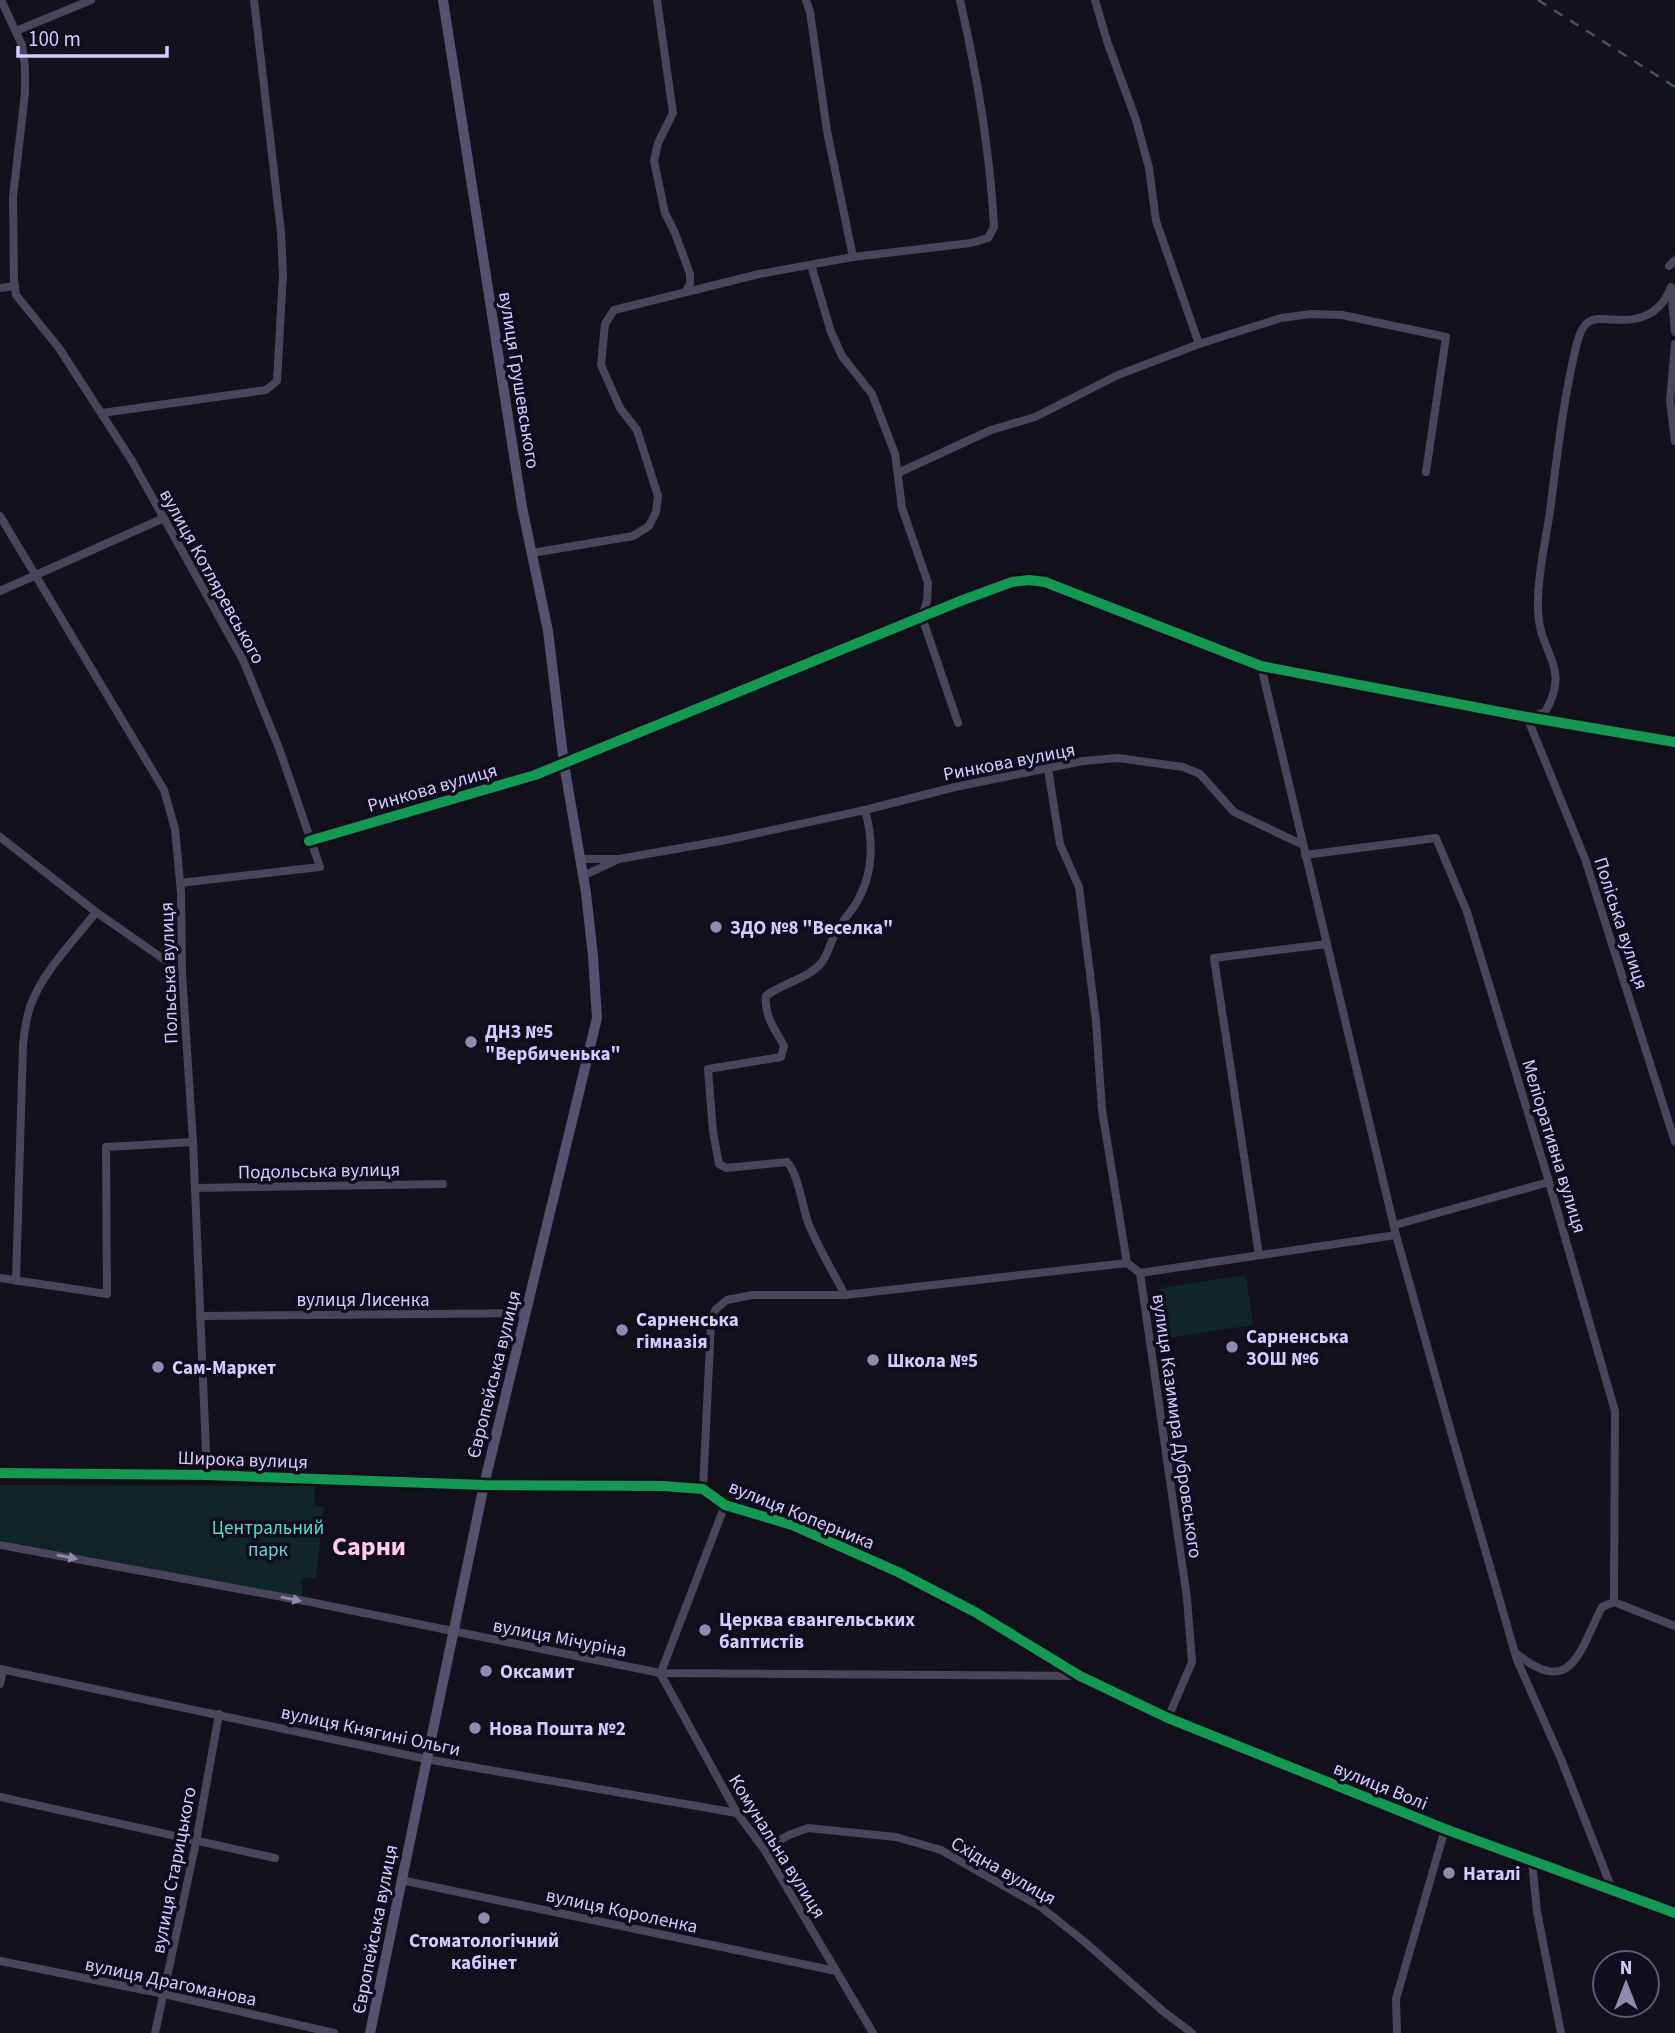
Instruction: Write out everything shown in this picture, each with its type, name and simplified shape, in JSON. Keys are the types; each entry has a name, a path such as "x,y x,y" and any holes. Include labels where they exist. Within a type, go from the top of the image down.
{"main road":[{"name":"вулиця Грушевського","path":"443,0 522,507 548,631 564,764"},
{"name":"Європейська вулиця","path":"370,2033 484,1485 597,1018 593,956 583,876 564,764"}],"street":[{"name":"вулиця Котляревського","path":"1,0 22,44 25,67 25,93 13,197 16,295 59,348 102,414 243,660 279,748 309,841"},
{"path":"16,31 91,0"},
{"path":"102,414 266,390 277,381 283,274 281,232 254,0"},
{"path":"657,0 673,113 658,143 654,161 665,213 690,274 690,284 685,292"},
{"path":"806,0 827,131 853,257"},
{"path":"531,553 633,536 649,526 656,512 659,496 637,430 620,408 601,365 605,324 614,310 811,265 853,257 971,243 988,238 994,227 985,136 960,0"},
{"path":"1096,0 1107,41 1136,120 1149,168 1156,221 1199,344"},
{"path":"811,265 831,332 842,356 872,394 895,454 902,508 928,583 927,601 922,617 958,723"},
{"path":"0,288 15,286"},
{"path":"1527,717 1545,712 1553,698 1556,682 1553,660 1540,629 1538,588 1560,435 1581,331 1594,319 1602,317 1622,320 1651,313 1661,307 1671,287 1675,332"},
{"path":"898,473 991,430 1035,417 1118,375 1199,344 1281,318 1311,314 1360,318 1446,337 1426,472"},
{"path":"1675,344 1670,401 1675,441"},
{"name":"Польська вулиця","path":"0,516 164,790 175,829 193,1142 207,1475"},
{"path":"0,592 164,518"},
{"name":"Ринкова вулиця","path":"309,841 535,775 922,617 1012,582 1029,580 1064,589 1261,666 1527,717 1675,742"},
{"path":"1261,666 1301,844 1396,1235 1514,1652 1561,1759 1612,1889"},
{"name":"Поліська вулиця","path":"1527,717 1585,859 1675,1142"},
{"name":"Ринкова вулиця","path":"583,876 619,859 865,810 955,787 1118,758 1183,767 1200,774 1234,812 1301,844"},
{"path":"703,1489 711,1322 716,1309 727,1300 752,1295 845,1295 1127,1263 1102,1110 1096,1020 1079,887 1060,845 1048,769"},
{"path":"845,1295 810,1226 794,1170 787,1162 726,1168 719,1164 713,1132 708,1069 781,1057 784,1046 769,1020 765,1007 766,996 822,963 836,932 856,903 866,879 871,853 870,827 865,810"},
{"path":"0,837 96,912 182,972"},
{"name":"Меліоративна вулиця","path":"1305,855 1436,838 1467,912 1604,1366 1615,1411 1614,1602"},
{"path":"180,883 320,867 309,841"},
{"path":"580,859 619,859"},
{"path":"16,1281 23,1045 26,1022 38,989 96,912"},
{"path":"1259,1255 1214,958 1326,944"},
{"path":"0,1278 107,1294 106,1147 193,1142"},
{"path":"1395,1225 1549,1182"},
{"name":"Подольська вулиця","path":"195,1188 443,1184"},
{"path":"1140,1273 1396,1235"},
{"name":"вулиця Казимира Дубровського","path":"1127,1263 1140,1273 1188,1598 1192,1662 1168,1718"},
{"name":"вулиця Лисенка","path":"200,1316 526,1313"},
{"name":"Широка вулиця","path":"0,1474 207,1475 484,1485"},
{"name":"вулиця Коперника","path":"484,1485 663,1486 703,1489 725,1505 792,1525 898,1572 975,1612 1080,1676"},
{"path":"660,1673 725,1505"},
{"path":"0,1545 454,1632"},
{"path":"1514,1652 1540,1669 1560,1671 1572,1666 1602,1607 1614,1602 1675,1626"},
{"name":"вулиця Мічуріна","path":"454,1632 660,1673 1080,1676"},
{"path":"0,1684 1,1670"},
{"name":"вулиця Княгині Ольги","path":"1,1670 426,1759 737,1813"},
{"name":"Комунальна вулиця","path":"660,1673 737,1813 764,1849 873,2033"},
{"name":"вулиця Волі","path":"1080,1676 1168,1718 1445,1829 1675,1913"},
{"name":"вулиця Старицького","path":"155,2033 196,1842 219,1714"},
{"path":"0,1797 275,1858"},
{"name":"Східна вулиця","path":"764,1849 808,1828 896,1837 941,1850 1041,1907 1192,2033"},
{"path":"1396,2033 1396,1999 1445,1829"},
{"path":"1532,1861 1537,1912 1561,2033"},
{"name":"вулиця Короленка","path":"401,1880 836,1971"},
{"name":"вулиця Драгоманова","path":"0,1961 334,2033"}],"green space":[{"path":"1246,1275 1253,1325 1168,1338 1160,1288"},
{"name":"Центральний парк","path":"0,1485 314,1486 315,1506 324,1507 316,1578 302,1578 302,1598 0,1540"}],"railway":[{"path":"1538,0 1675,87"}],"cycle path":[{"path":"309,841 535,775 963,600 1012,582 1029,580 1045,582 1261,666 1527,717 1675,742"},
{"path":"0,1473 207,1475 484,1485 663,1486 703,1489 725,1505 792,1525 898,1572 975,1612 1080,1676 1168,1718 1445,1829 1675,1913"}],"place":[{"name":"ЗДО №8 \"Веселка\"","path":"716,927"},
{"name":"ДНЗ №5 \"Вербиченька\"","path":"471,1042"},
{"name":"Сарненська гімназія","path":"622,1330"},
{"name":"Сарненська ЗОШ №6","path":"1232,1347"},
{"name":"Школа №5","path":"873,1360"},
{"name":"Сам-Маркет","path":"158,1367"},
{"name":"Церква євангельських баптистів","path":"705,1630"},
{"name":"Оксамит","path":"486,1671"},
{"name":"Нова Пошта №2","path":"475,1728"},
{"name":"Наталі","path":"1449,1873"},
{"name":"Стоматологічний кабінет","path":"484,1918"}],"district":[{"name":"Сарни","path":"369,1546"}]}
